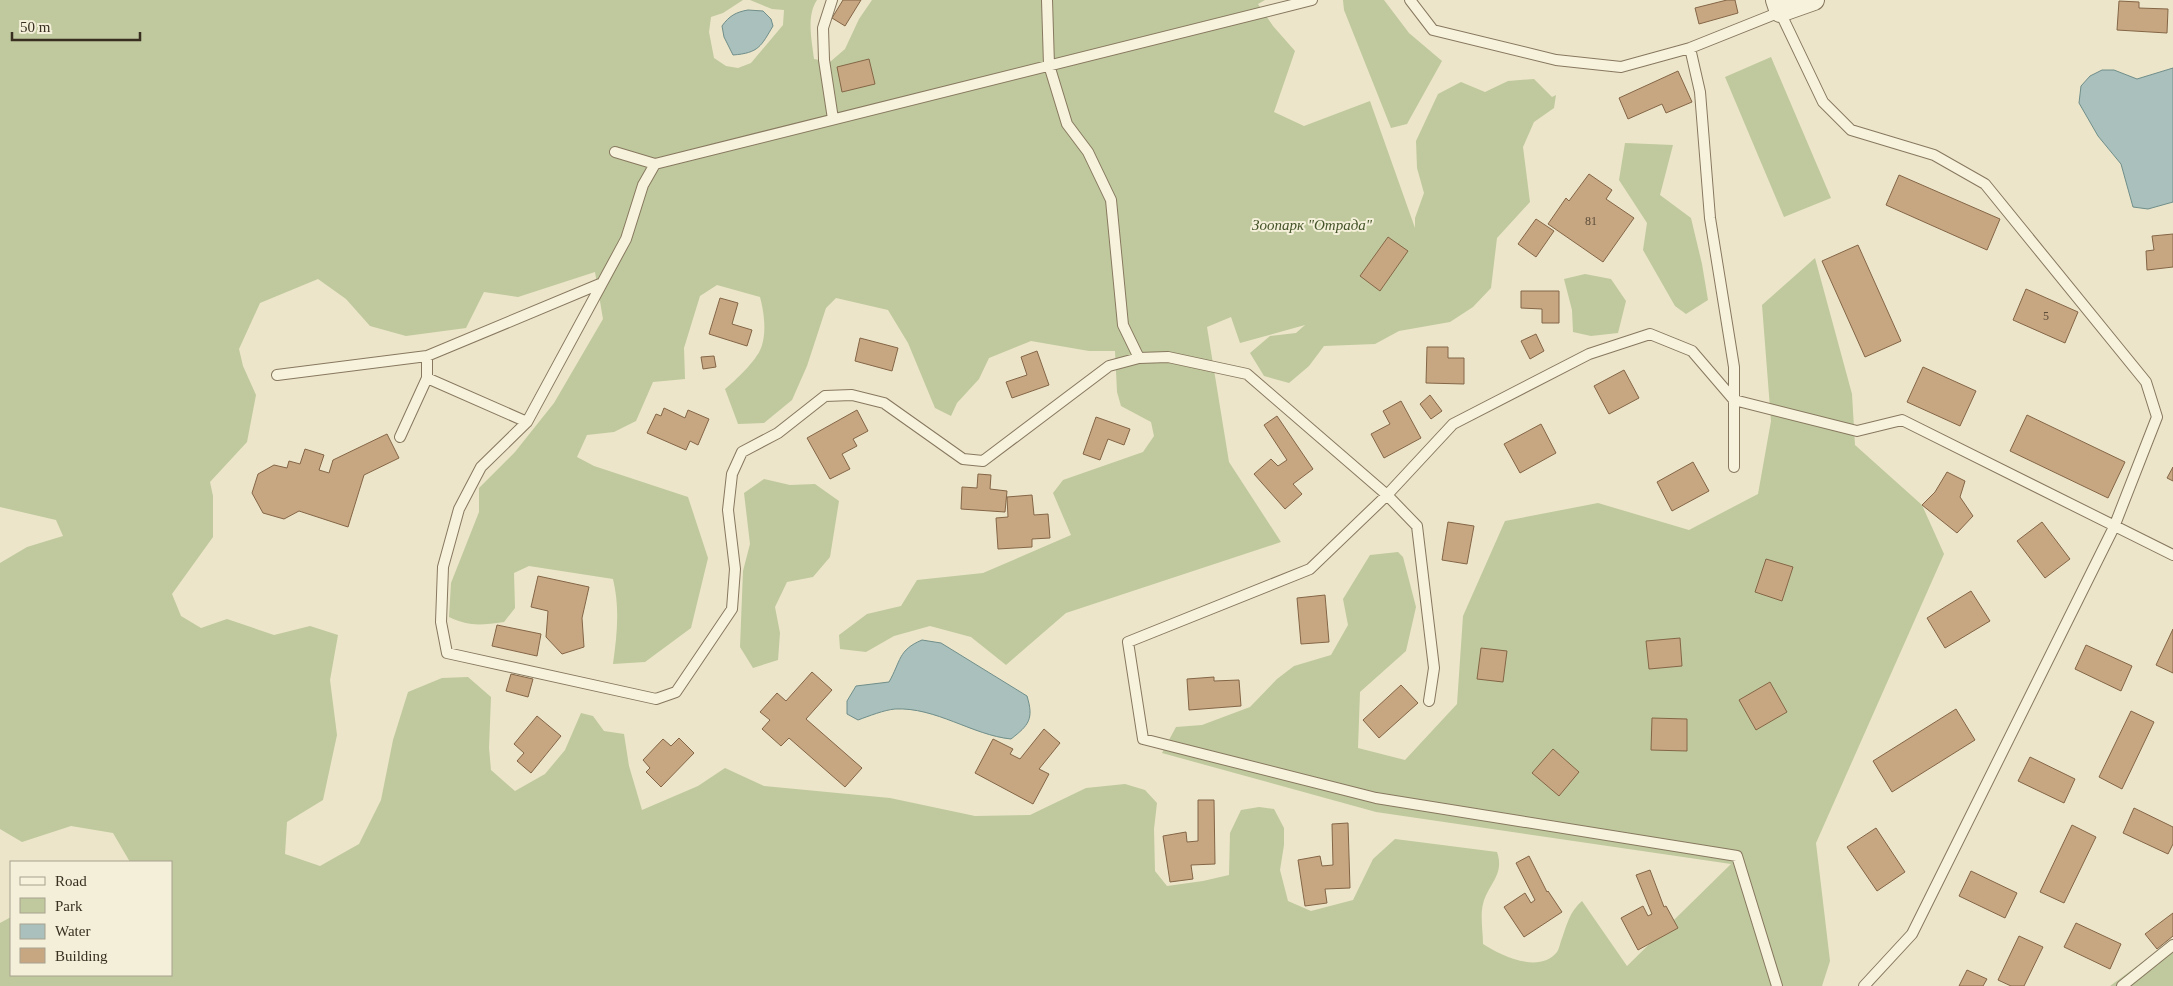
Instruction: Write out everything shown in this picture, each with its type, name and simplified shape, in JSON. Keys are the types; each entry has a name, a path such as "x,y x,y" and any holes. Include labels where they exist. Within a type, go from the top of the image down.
{"street":[{"path":"1778,6 1814,0"}],"lane":[{"path":"832,0 823,28 824,60 833,119"},
{"path":"1047,0 1049,64 1067,124 1088,152 1111,200 1123,325 1139,358"},
{"path":"615,152 655,164 1049,64 1312,0"},
{"path":"1410,0 1434,30 1556,60 1620,67 1690,48 1778,6 1823,102 1830,110 1851,130 1934,155 1985,184 2146,382 2157,417 2114,526 1912,934 1864,986"},
{"path":"1690,48 1700,92 1710,218 1734,367 1734,467"},
{"path":"655,164 642,184 626,238 527,422 481,467 459,509 443,567 441,622 447,653 656,700 676,692 732,609 735,569 728,510 732,474 742,452 778,433 825,396 852,395 884,403 963,459 984,461 1109,366 1139,358 1168,357 1247,374 1387,495 1417,526 1434,668 1428,701"},
{"path":"277,376 427,356 602,283"},
{"path":"1777,986 1737,856 1376,798 1143,739 1128,642 1310,569 1387,495 1453,424 1588,354 1650,334 1692,351 1734,400 1857,431 1902,420 2173,555"},
{"path":"400,437 427,378 427,356"},
{"path":"427,378 527,422"},
{"path":"2122,986 2173,945"}],"green space":[{"name":"Зоопарк \"Отрада\"","path":"0,0 743,0 723,13 711,17 709,32 714,58 726,66 738,68 751,63 783,25 784,10 772,9 750,0 817,0 811,21 814,59 830,62 845,49 859,19 872,0 1265,0 1258,4 1273,26 1295,51 1274,112 1304,126 1370,101 1415,228 1415,218 1424,193 1417,168 1416,141 1438,94 1461,82 1485,92 1508,81 1534,79 1552,97 1556,95 1554,108 1534,122 1523,147 1530,202 1497,238 1491,288 1473,307 1450,322 1399,331 1375,344 1324,346 1309,366 1289,383 1264,376 1250,353 1270,336 1296,333 1305,325 1240,343 1231,317 1207,327 1229,462 1281,542 1066,613 1006,665 971,637 930,626 894,636 866,652 840,649 839,635 867,614 901,606 917,580 983,573 1071,535 1053,493 1063,480 1143,452 1154,436 1151,422 1121,406 1117,392 1115,351 1089,351 1031,341 989,358 979,379 957,403 951,416 935,408 908,343 888,310 836,298 826,308 807,366 792,400 764,423 738,424 725,389 740,376 761,348 764,329 763,309 760,297 717,285 700,296 684,348 685,379 653,382 636,421 614,432 587,435 577,457 594,466 688,497 708,558 691,628 645,662 613,664 617,632 617,611 613,579 529,566 514,573 515,608 504,622 476,624 449,617 451,583 479,512 479,488 515,452 554,403 603,319 595,272 518,297 484,292 466,328 406,336 370,326 346,299 318,279 260,303 239,349 243,366 256,395 247,442 210,482 213,496 213,537 172,594 181,616 201,628 227,619 274,635 310,626 338,635 330,680 337,735 323,800 287,822 285,854 320,866 359,844 381,800 393,740 408,692 442,678 468,677 491,697 489,748 491,770 515,791 545,774 565,750 581,713 593,716 604,731 624,734 629,766 642,810 698,786 725,768 764,786 890,798 975,816 1030,815 1086,788 1125,784 1145,790 1157,803 1154,829 1155,871 1167,886 1229,875 1230,833 1241,810 1259,807 1274,809 1284,828 1284,845 1280,870 1288,901 1311,911 1353,900 1373,859 1395,839 1497,852 1499,867 1485,897 1482,909 1483,944 1510,958 1520,961 1541,962 1550,958 1558,951 1571,914 1582,901 1627,966 1731,864 1376,812 1162,753 1176,727 1202,725 1250,707 1277,679 1294,666 1331,655 1348,625 1343,599 1370,555 1398,552 1403,557 1416,607 1406,651 1360,692 1358,748 1405,760 1457,704 1463,616 1505,521 1598,503 1689,530 1758,494 1771,421 1762,305 1815,258 1852,394 1855,445 1922,505 1944,554 1816,843 1830,961 1822,986 0,986 0,923 10,918 10,976 172,976 172,861 129,861 113,833 71,826 22,842 0,829 0,563 27,547 63,536 56,520 0,507"},
{"path":"1343,0 1384,0 1409,33 1442,61 1407,124 1391,128 1344,10"},
{"path":"1771,57 1831,198 1784,217 1725,77"},
{"path":"1625,143 1673,145 1660,195 1691,218 1708,300 1686,314 1675,306 1643,250 1647,223 1619,180"},
{"path":"1585,274 1611,279 1626,301 1618,333 1591,336 1573,332 1572,310 1564,279"},
{"path":"764,479 790,485 815,484 839,501 830,557 813,577 787,582 775,607 780,633 778,660 753,668 740,647 743,571 750,544 744,493"},
{"path":"2173,940 2173,986 2110,986 2170,942"}],"water":[{"path":"748,10 763,11 771,19 773,26 762,43 754,50 733,55 724,37 722,26 733,15"},
{"path":"2173,68 2173,202 2148,209 2133,207 2121,164 2098,136 2079,103 2081,86 2090,76 2102,70 2114,70 2137,79"},
{"path":"922,640 941,643 1027,696 1030,716 1022,730 1011,739 982,732 925,712 895,709 876,713 858,720 847,714 847,701 856,686 889,682 904,652"}],"building":[{"path":"843,0 861,0 845,26 832,18"},
{"path":"1727,0 1735,0 1738,13 1699,24 1695,8"},
{"path":"2119,1 2139,2 2139,8 2168,9 2167,33 2117,30"},
{"path":"869,59 875,84 842,92 837,67"},
{"path":"1678,71 1692,102 1666,113 1662,104 1628,119 1619,98"},
{"path":"1589,174 1612,190 1606,199 1634,218 1603,262 1548,224 1566,198 1569,201"},
{"path":"1899,175 2000,219 1987,250 1886,205"},
{"path":"1536,219 1554,231 1536,257 1518,244"},
{"path":"2173,234 2173,267 2147,270 2146,251 2154,250 2152,236"},
{"path":"1388,237 1408,251 1380,291 1360,276"},
{"path":"1858,245 1901,341 1865,357 1822,261"},
{"path":"2026,289 2078,312 2065,343 2013,320"},
{"path":"1521,291 1559,291 1559,323 1542,323 1542,309 1521,308"},
{"path":"720,298 738,303 732,324 752,330 747,346 709,334"},
{"path":"1536,334 1544,351 1530,359 1521,341"},
{"path":"860,338 898,348 892,371 855,361"},
{"path":"1427,347 1448,347 1448,358 1464,358 1464,384 1426,383"},
{"path":"1037,351 1049,385 1012,398 1006,382 1027,375 1021,357"},
{"path":"714,356 716,367 703,369 701,357"},
{"path":"1923,367 1976,391 1960,426 1907,402"},
{"path":"1624,370 1639,398 1609,414 1594,386"},
{"path":"1430,395 1442,411 1431,419 1420,404"},
{"path":"1401,401 1421,438 1384,458 1371,434 1390,424 1383,411"},
{"path":"664,408 685,418 688,410 709,419 698,445 690,441 686,450 647,433 656,414 661,416"},
{"path":"857,410 868,431 853,439 857,446 842,454 850,469 830,479 807,438"},
{"path":"2027,415 2125,462 2108,498 2010,451"},
{"path":"1277,416 1313,469 1293,484 1302,494 1285,509 1254,474 1271,459 1278,466 1287,460 1264,425"},
{"path":"1096,417 1130,429 1124,445 1108,439 1100,460 1083,454"},
{"path":"1541,424 1556,453 1520,473 1504,444"},
{"path":"387,434 399,458 364,475 348,527 299,511 284,519 263,513 252,493 258,474 274,465 287,468 289,461 300,464 305,449 324,455 319,470 329,473 333,460"},
{"path":"1693,462 1709,491 1672,511 1657,482"},
{"path":"2173,467 2173,481 2167,478"},
{"path":"1947,472 1965,481 1960,497 1973,516 1957,533 1922,505 1935,492"},
{"path":"978,474 991,475 990,489 1007,491 1005,512 961,509 962,487 977,488"},
{"path":"1032,495 1034,515 1048,514 1050,538 1032,539 1032,547 998,549 996,518 1008,517 1007,497"},
{"path":"1448,522 1474,526 1467,564 1442,560"},
{"path":"2042,522 2070,559 2045,578 2017,541"},
{"path":"1766,559 1793,567 1782,601 1755,592"},
{"path":"538,576 589,587 582,618 584,647 562,654 546,637 548,611 531,607"},
{"path":"1971,591 1990,621 1945,648 1927,618"},
{"path":"1325,595 1329,642 1301,644 1297,598"},
{"path":"497,625 541,634 537,656 492,646"},
{"path":"2173,629 2173,673 2156,665"},
{"path":"1680,638 1682,666 1649,669 1646,641"},
{"path":"2086,645 2132,666 2121,691 2075,669"},
{"path":"1481,648 1507,651 1503,682 1477,679"},
{"path":"812,672 832,690 806,719 862,768 845,787 789,738 781,746 762,729 770,720 760,712 777,693 786,701"},
{"path":"511,674 533,679 528,697 506,691"},
{"path":"1214,677 1214,681 1239,680 1241,706 1189,710 1187,679"},
{"path":"1770,682 1787,712 1756,730 1739,700"},
{"path":"1401,685 1418,703 1379,738 1363,720"},
{"path":"1956,709 1975,740 1892,792 1873,761"},
{"path":"2131,711 2154,722 2122,789 2099,777"},
{"path":"537,716 561,736 531,773 517,761 524,753 514,744"},
{"path":"1652,718 1687,719 1687,751 1651,750"},
{"path":"1044,729 1060,743 1039,769 1049,774 1033,804 975,773 993,739 1013,749 1010,754 1020,759"},
{"path":"679,738 694,753 661,787 646,772 650,768 643,760 663,739 671,746"},
{"path":"1553,749 1579,772 1559,796 1532,773"},
{"path":"2030,757 2075,779 2064,803 2018,781"},
{"path":"1198,800 1214,800 1215,864 1191,865 1193,879 1170,882 1163,836 1186,832 1187,842 1198,841"},
{"path":"2134,808 2173,827 2173,844 2168,854 2123,833"},
{"path":"1348,823 1350,888 1325,889 1327,903 1305,906 1298,860 1320,856 1322,866 1333,865 1332,824"},
{"path":"2072,825 2096,837 2064,903 2040,892"},
{"path":"1876,828 1905,872 1877,891 1847,847"},
{"path":"1529,856 1547,892 1562,912 1524,937 1504,907 1525,893 1531,903 1535,900 1516,863"},
{"path":"1650,870 1664,907 1666,906 1678,928 1638,950 1621,918 1643,906 1648,916 1652,914 1636,875"},
{"path":"1971,871 2017,893 2005,918 1959,896"},
{"path":"2173,913 2173,936 2157,949 2145,934"},
{"path":"2076,923 2121,944 2110,969 2064,947"},
{"path":"2019,936 2043,947 2024,986 2011,986 1998,980"},
{"path":"1967,970 1987,979 1983,986 1959,986"}]}
